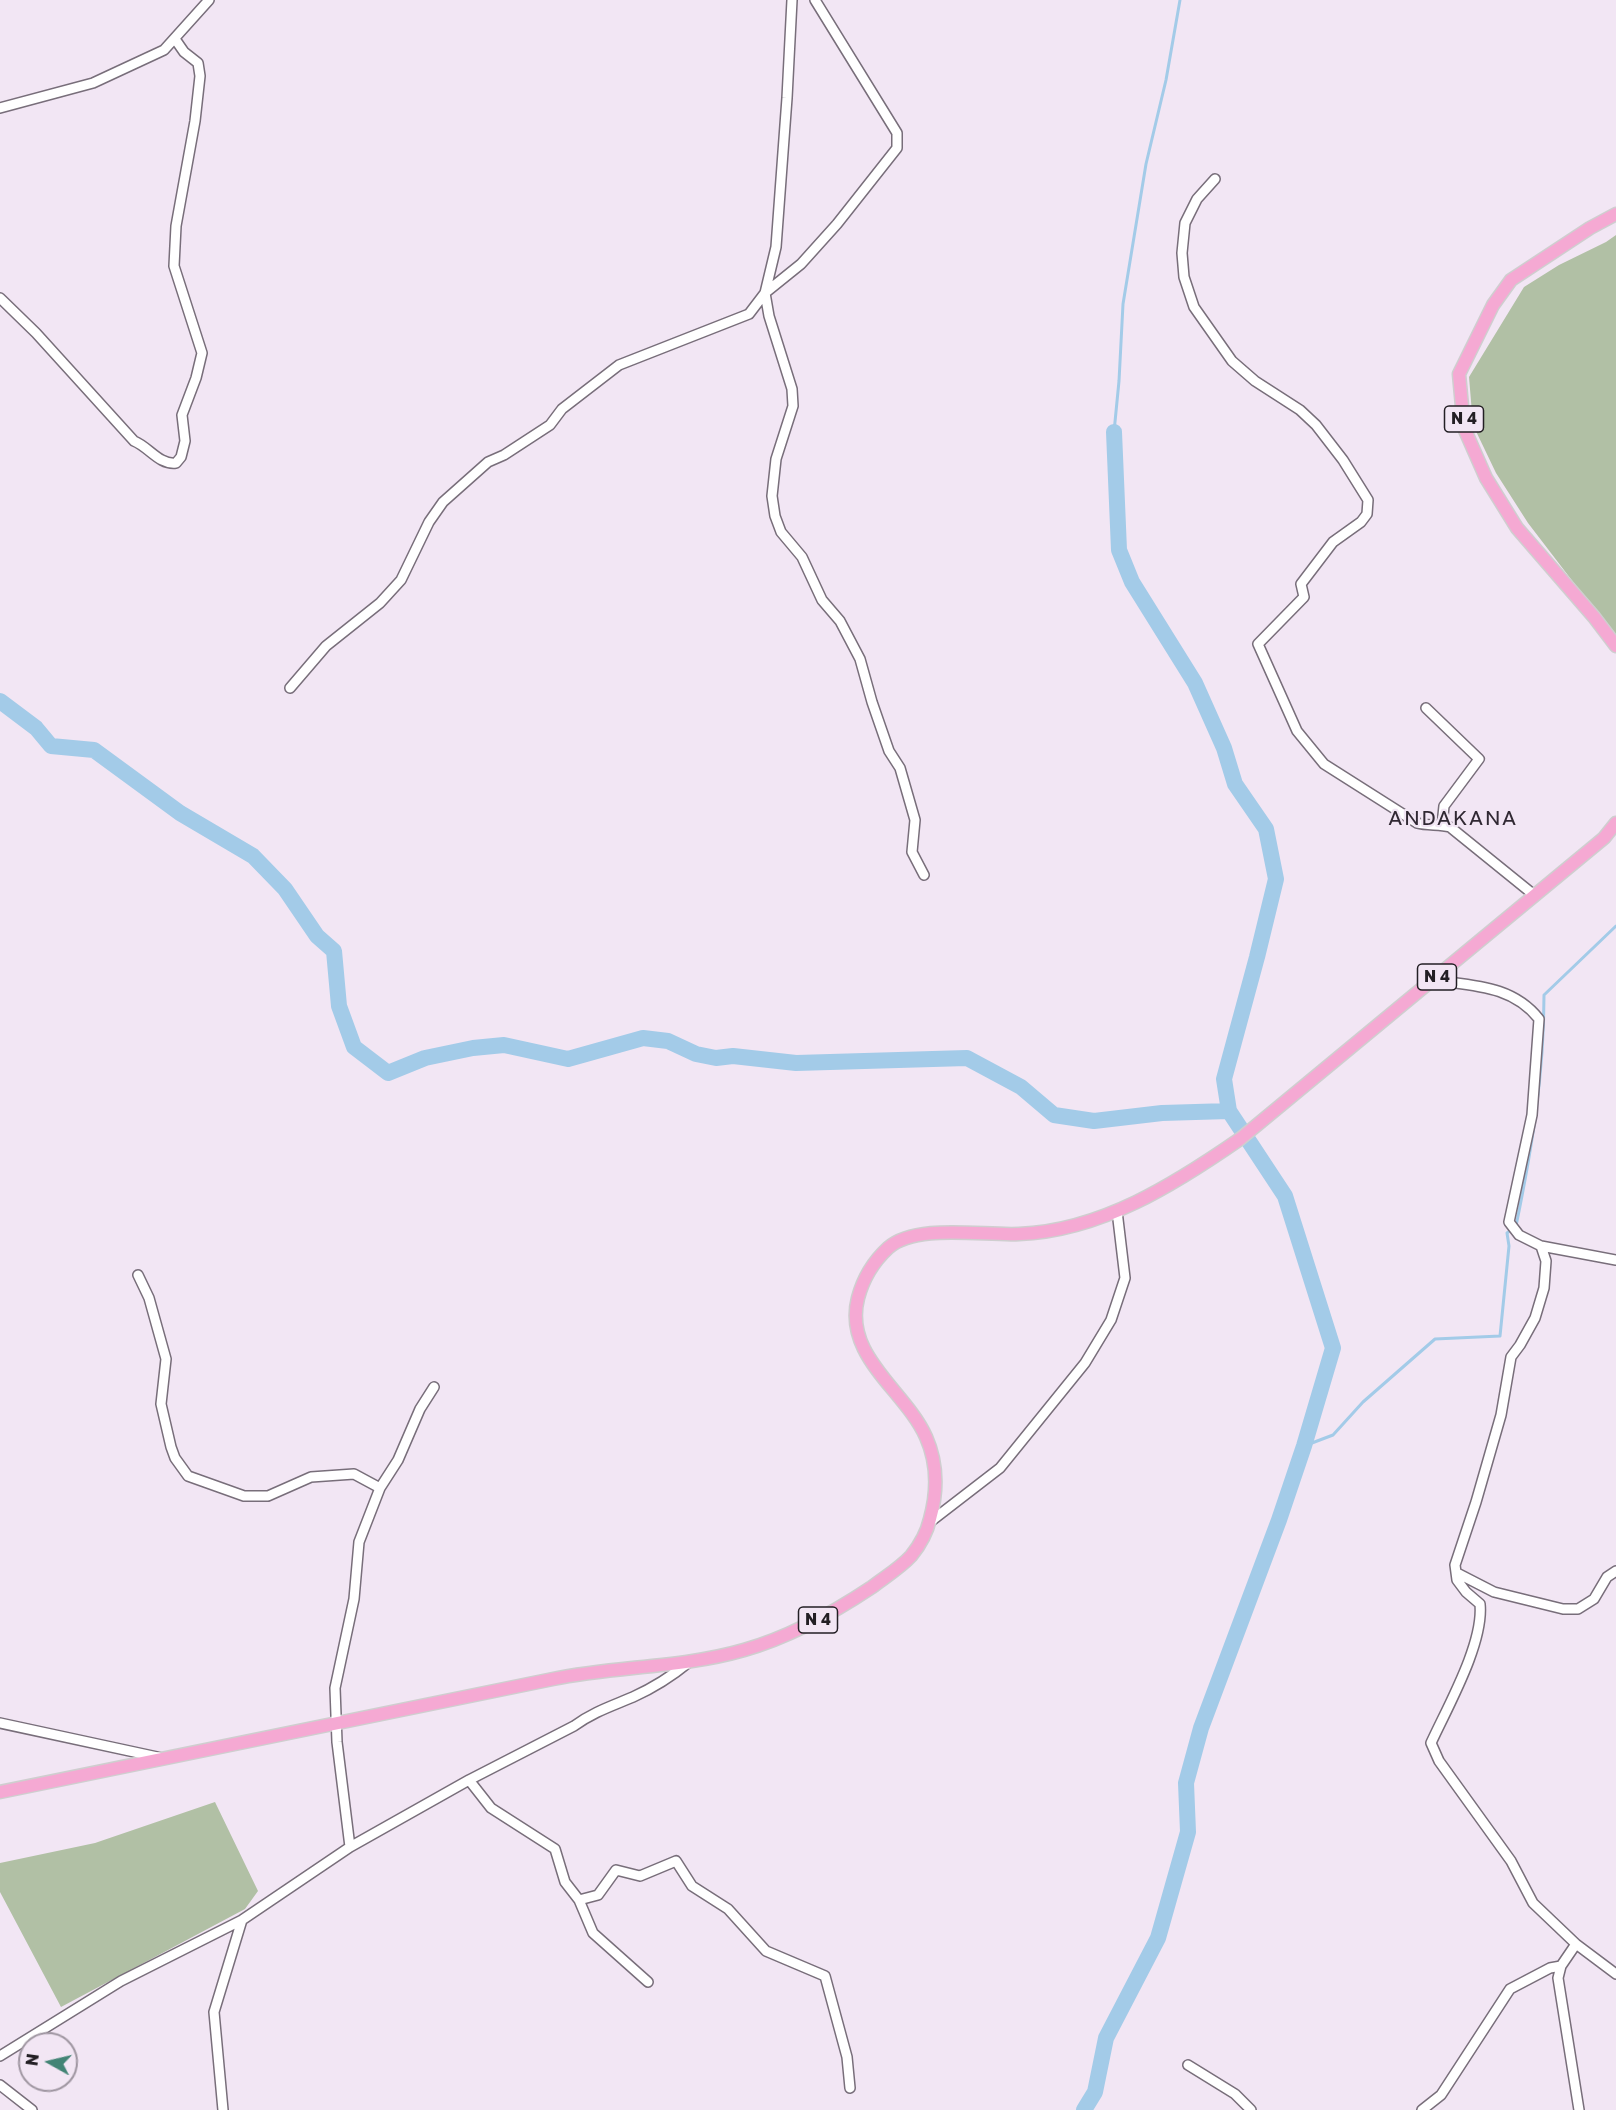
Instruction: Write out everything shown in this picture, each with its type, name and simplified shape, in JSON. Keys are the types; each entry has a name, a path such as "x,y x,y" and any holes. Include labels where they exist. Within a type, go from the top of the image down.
{"main road":[{"name":"N 4","path":"1616,214 1545,256 1510,280 1493,305 1460,374 1464,428 1486,478 1517,528 1616,646"},
{"name":"N 4","path":"0,1792 560,1677 690,1661 746,1650 826,1616 908,1560 917,1549 930,1522 936,1486 936,1468 927,1439 912,1413 873,1365 860,1340 856,1307 866,1276 887,1249 914,1235 1040,1233 1117,1211 1177,1180 1240,1139 1534,895 1610,838 1616,823"}],"street":[{"path":"0,108 93,83 164,50 209,0"},
{"path":"792,0 776,247 765,293 769,316 792,389 793,406 776,459 772,496 775,516 781,532 802,557 822,600 840,621 860,659 889,751 900,768 915,820 912,852 924,875"},
{"path":"290,688 326,646 380,603 401,580 429,522 443,502 489,462 550,425 562,409 619,365 749,314 765,293 801,264 837,224 897,148 897,133 815,0"},
{"path":"0,298 36,333 134,441 141,443 165,462 176,463 181,457 185,441 182,415 196,378 202,353 174,266 176,226 195,121 200,76 198,63 184,52 175,39"},
{"path":"1215,179 1197,199 1185,223 1182,254 1184,277 1194,307 1232,361 1255,381 1300,410 1316,425 1343,460 1368,500 1367,514 1361,522 1333,542 1300,584 1304,597 1258,644 1297,730 1324,764 1417,823 1450,827 1534,895"},
{"path":"1426,708 1479,759 1444,806 1442,825"},
{"path":"1433,980 1489,988 1515,997 1528,1006 1539,1019 1532,1115 1509,1222 1519,1235 1541,1246 1616,1260"},
{"path":"930,1522 1000,1468 1085,1363 1111,1320 1125,1278 1117,1211"},
{"path":"1541,1246 1546,1261 1544,1288 1535,1318 1511,1357 1501,1415 1455,1565 1457,1580 1466,1592 1480,1604 1482,1617 1472,1652 1431,1743 1434,1754 1511,1861 1533,1903 1576,1944 1614,1972"},
{"path":"138,1275 149,1298 166,1359 161,1404 171,1447 175,1458 189,1476 244,1496 268,1496 310,1477 354,1473 380,1488"},
{"path":"350,1847 337,1742 334,1688 354,1599 359,1542 380,1488 398,1460 420,1409 434,1387"},
{"path":"1457,1573 1494,1592 1563,1609 1578,1609 1594,1599 1607,1577 1616,1571"},
{"path":"0,2056 121,1981 242,1920 350,1847 469,1780 574,1726 587,1716 668,1678 690,1661"},
{"path":"0,1723 165,1759"},
{"path":"469,1780 491,1808 555,1850 565,1882 579,1900 593,1933 648,1982"},
{"path":"579,1900 598,1895 616,1870 640,1876 676,1862 692,1886 728,1909 766,1951 825,1976 847,2057 850,2088"},
{"path":"223,2110 214,2012 242,1920"},
{"path":"1576,1944 1561,1966 1559,1988 1579,2110"},
{"path":"1422,2110 1441,2095 1510,1989 1550,1968 1561,1966"},
{"path":"1188,2065 1236,2094 1251,2110"},
{"path":"0,2085 32,2110"}],"green space":[{"path":"1616,235 1616,638 1528,523 1496,473 1473,425 1469,377 1524,287 1559,265"},
{"path":"215,1802 258,1891 245,1909 61,2007 0,1892 0,1863 95,1843"}],"waterway":[{"path":"1114,432 1123,304 1146,164 1166,80 1180,0"},
{"path":"1084,2110 1095,2092 1106,2038 1158,1938 1188,1832 1186,1783 1201,1728 1279,1520 1333,1348 1285,1196 1229,1111 1224,1079 1276,879 1266,829 1235,784 1224,748 1195,683 1132,582 1119,550 1114,432"},
{"path":"0,701 36,728 51,746 94,750 180,813 253,856 285,889 317,936 334,951 339,1006 354,1047 388,1073 425,1058 473,1048 504,1045 568,1059 643,1038 668,1041 696,1054 716,1058 733,1056 796,1063 967,1058 1021,1087 1054,1115 1094,1121 1162,1113 1229,1111"},
{"path":"1304,1446 1333,1435 1363,1402 1435,1339 1500,1336 1509,1246 1507,1233 1516,1226 1536,1111 1542,1054 1544,995 1616,926"}],"district":[{"name":"ANDAKANA","path":"1453,818"}]}
